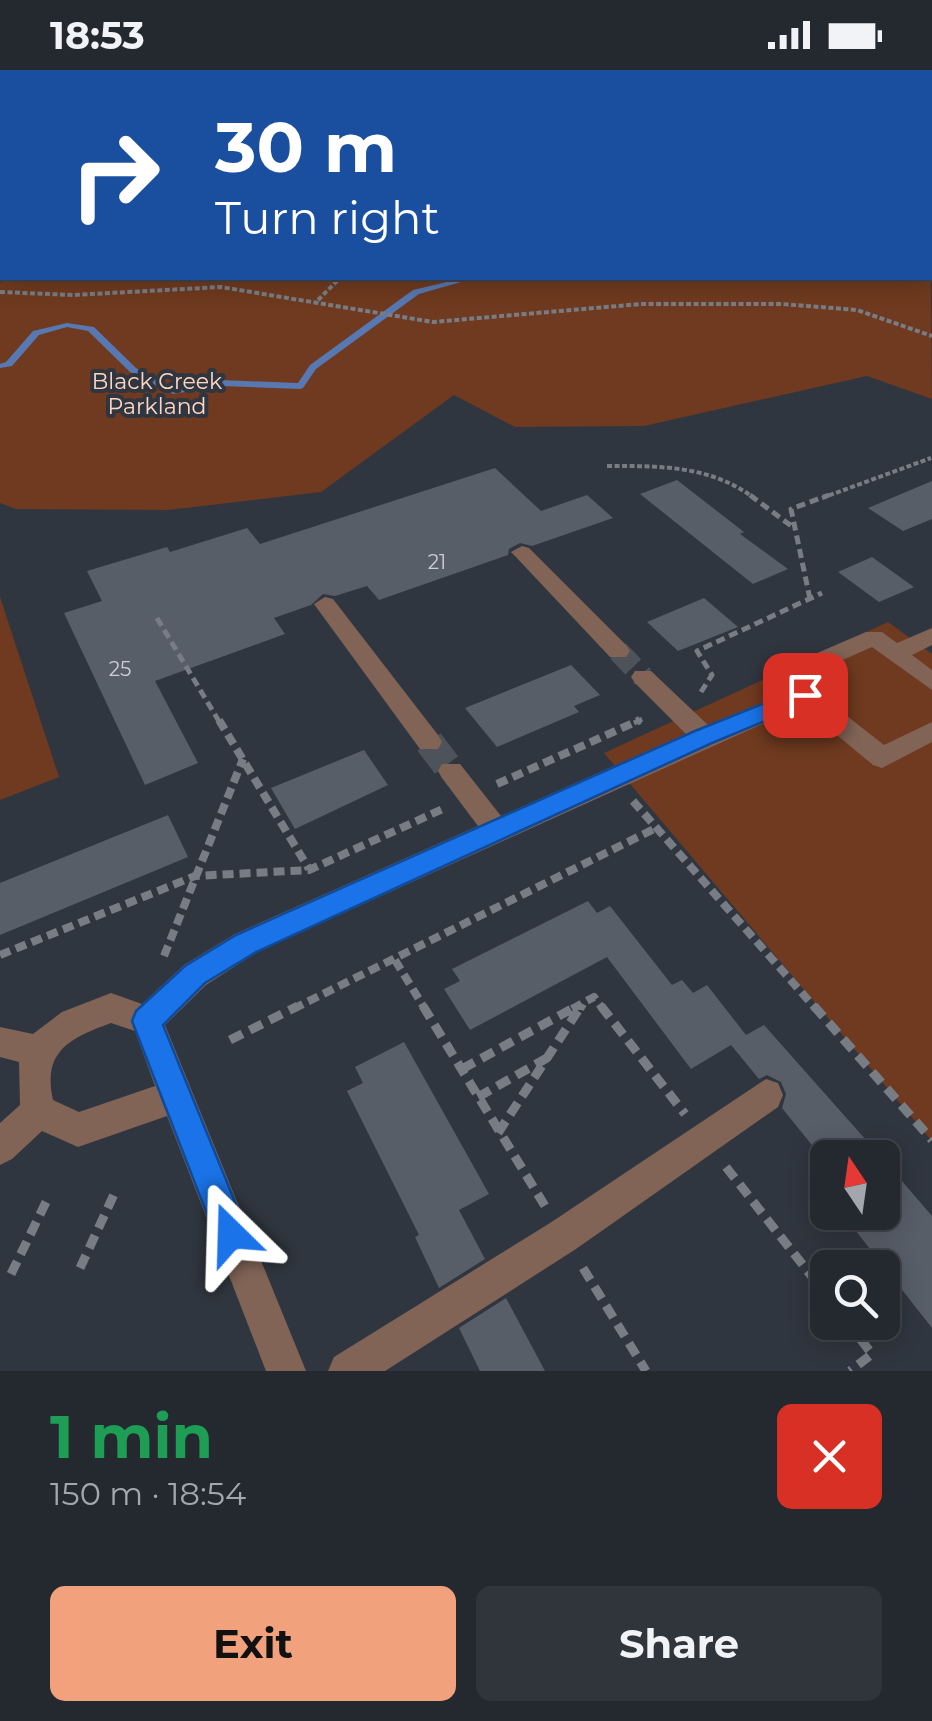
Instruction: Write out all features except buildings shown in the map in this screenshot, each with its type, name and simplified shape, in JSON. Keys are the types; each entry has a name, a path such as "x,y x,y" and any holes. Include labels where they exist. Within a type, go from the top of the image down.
{"street":[{"path":"522,552 618,651"},
{"path":"325,604 429,742"},
{"path":"895,654 932,636"},
{"path":"932,682 874,637 781,678 882,758 932,731"},
{"path":"644,677 704,737"},
{"path":"147,1021 195,974 246,943 805,695"},
{"path":"451,771 496,830"},
{"path":"176,1096 78,1130 38,1110 30,1081 39,1051 62,1026 111,1008 147,1021 286,1371"},
{"path":"0,1042 39,1051"},
{"path":"348,1371 563,1236 766,1095"},
{"path":"0,1148 38,1110"}],"path":[{"path":"318,300 338,280"},
{"path":"0,292 74,296 202,286 318,300 395,317 457,321 641,304 782,304 856,310 883,316 932,336"},
{"path":"810,599 791,509 931,458"},
{"path":"607,466 681,466 738,486 795,528"},
{"path":"157,618 309,870"},
{"path":"164,956 243,758"},
{"path":"612,778 932,1140"},
{"path":"230,1040 656,828"},
{"path":"395,960 462,1069 594,997 810,1274"},
{"path":"498,1133 584,1002"},
{"path":"478,1097 548,1058"},
{"path":"80,1268 116,1190"},
{"path":"11,1274 50,1196"},
{"path":"850,1371 872,1354 862,1340"}],"green space":[{"name":"Black Creek Parkland","path":"931,280 932,399 867,376 644,426 515,427 454,395 321,492 168,510 16,509 0,503 0,283"},
{"path":"0,597 59,777 0,800"},
{"path":"888,622 932,654 932,1141 604,753"}],"waterway":[{"path":"0,366 9,364 36,333 67,325 91,329 133,370 176,392 220,383 300,386 313,367 416,292 463,280"}],"tunnel":[{"path":"618,651 643,677"},
{"path":"429,742 451,771"}],"route":[{"path":"231,1234 147,1021 195,974 246,943 805,695"}]}
